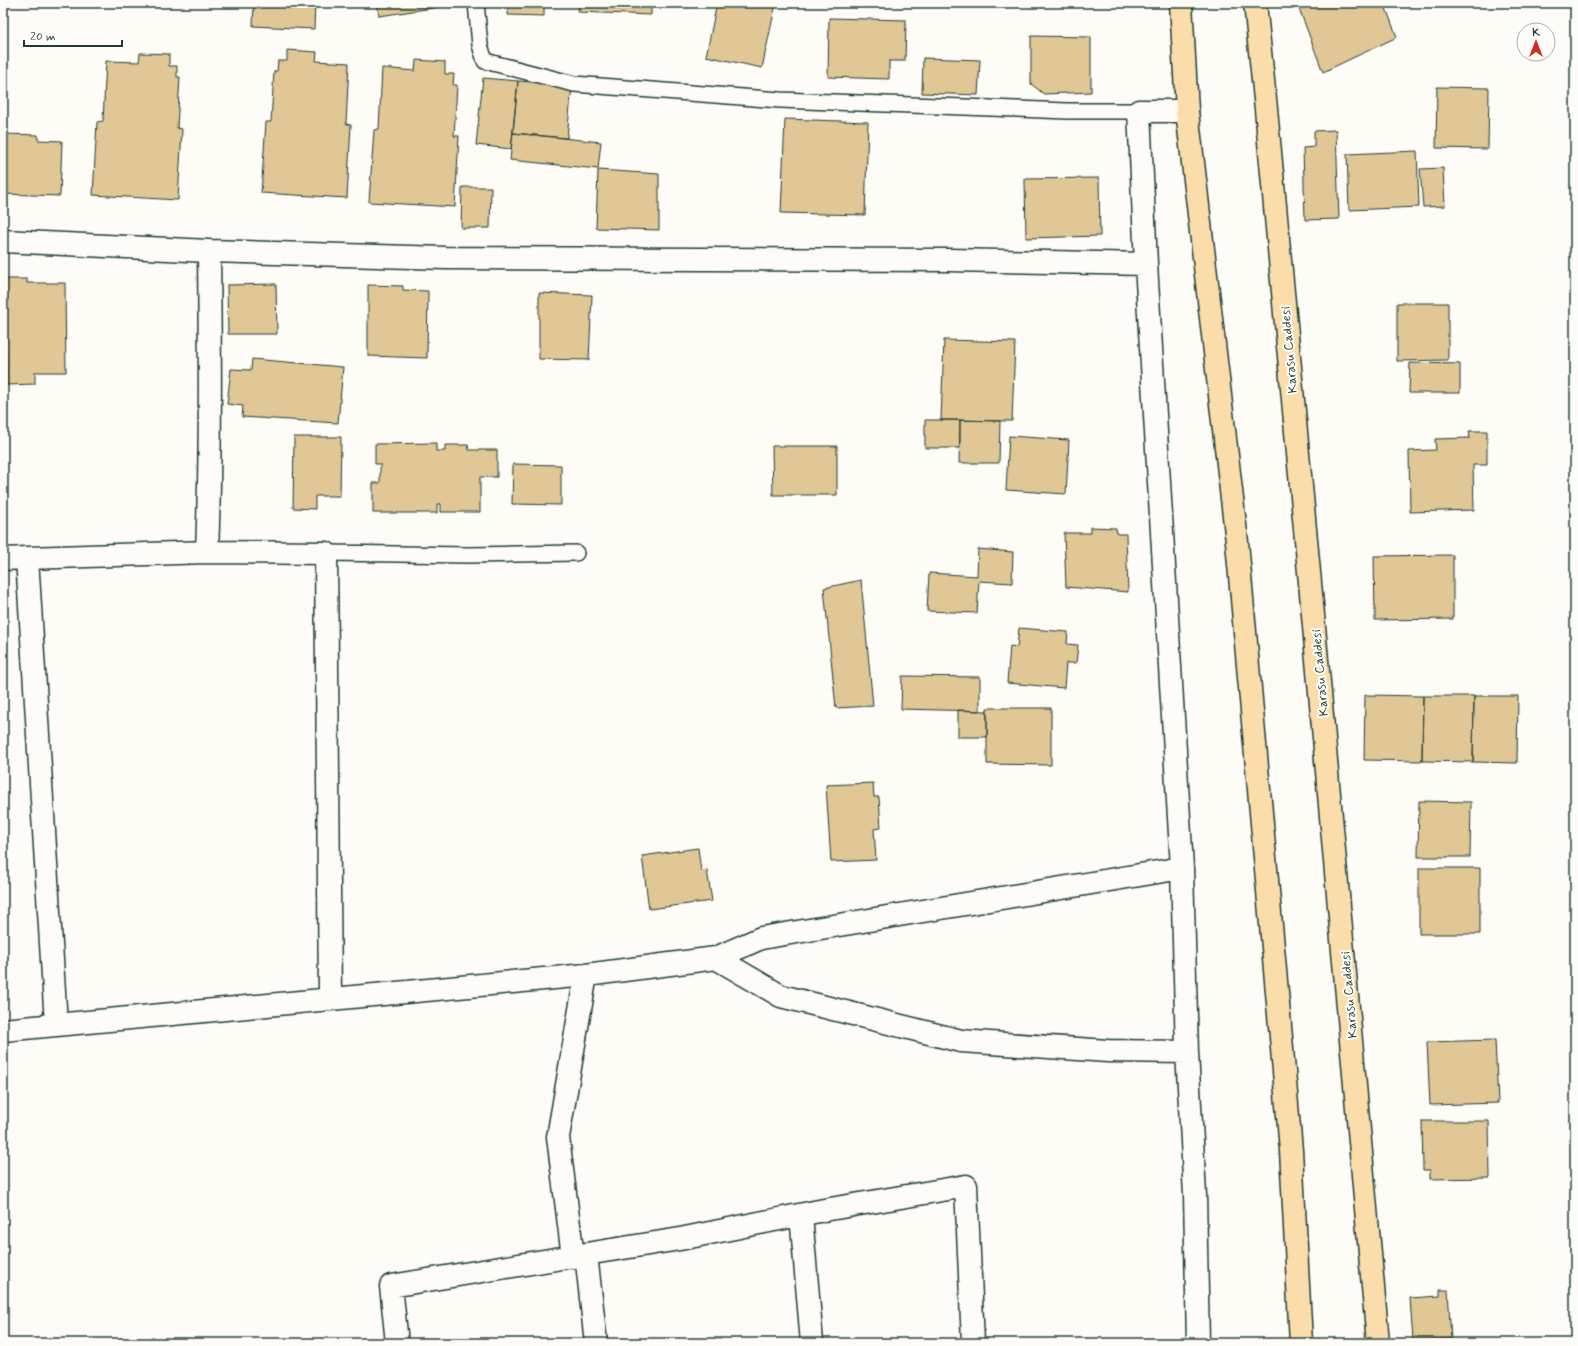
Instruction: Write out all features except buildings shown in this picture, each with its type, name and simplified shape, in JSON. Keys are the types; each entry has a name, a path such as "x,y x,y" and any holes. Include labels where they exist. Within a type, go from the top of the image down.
{"highway":[{"path":"1181,3 1187,111 1237,542 1291,1150 1301,1343"},
{"name":"Karasu Caddesi","path":"1254,3 1266,109 1313,607 1378,1343"}],"street":[{"path":"1187,111 1139,111 1146,264 1182,868 1187,1052 1195,1195 1198,1343"},
{"path":"3,241 209,251 445,258 950,260 1146,264"},
{"path":"207,552 210,348 209,251"},
{"path":"3,559 207,552 326,553 330,998"},
{"path":"27,558 56,1024"},
{"path":"3,1030 586,975 716,958 761,938 1182,868"},
{"path":"716,958 781,996 961,1041 1108,1050 1187,1052"},
{"path":"586,975 558,1137 596,1343"},
{"path":"397,1343 391,1286 680,1239 801,1215 966,1186 973,1343"},
{"path":"801,1215 812,1343"}],"lane":[{"path":"476,3 480,45 485,61 574,84 780,100 1067,111 1139,111"},
{"path":"326,553 469,555 576,553"}]}
